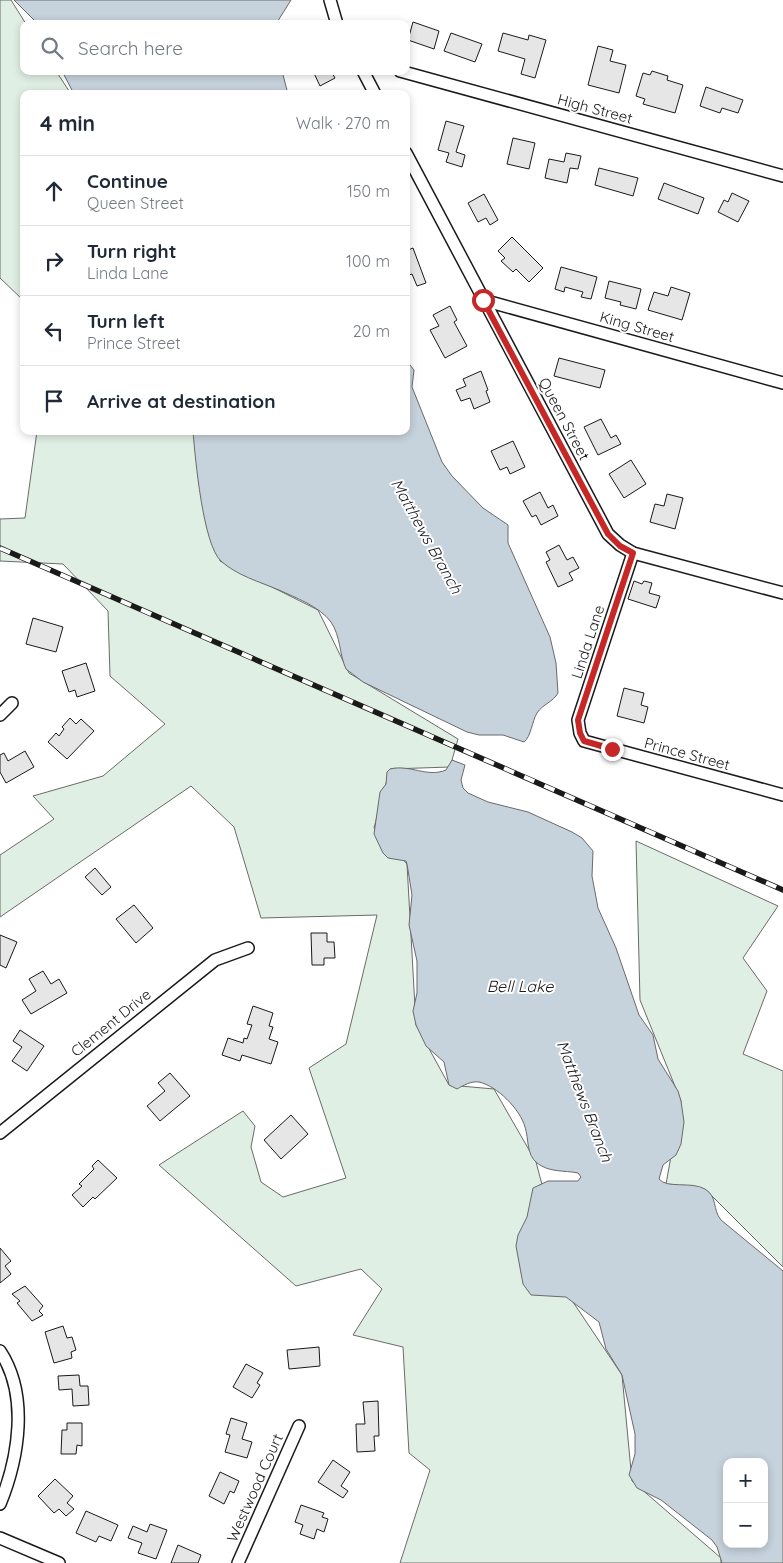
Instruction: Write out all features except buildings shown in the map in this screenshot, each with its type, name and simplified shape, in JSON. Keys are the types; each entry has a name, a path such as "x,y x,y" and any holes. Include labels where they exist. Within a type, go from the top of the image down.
{"street":[{"path":"330,0 336,20"},
{"name":"High Street","path":"410,74 783,176"},
{"path":"365,75 373,90"},
{"name":"Queen Street","path":"410,161 608,534 620,546 633,553 783,593"},
{"name":"King Street","path":"483,300 783,383"},
{"name":"Linda Lane","path":"584,741 580,733 578,720 633,553"},
{"path":"0,715 12,703"},
{"name":"Prince Street","path":"584,741 783,795"},
{"name":"Clement Drive","path":"0,1133 216,960 248,948"},
{"path":"0,1350 16,1384 18,1412 14,1457 8,1485 0,1504"},
{"name":"Westwood Court","path":"238,1563 299,1426"},
{"path":"0,1538 59,1563"}],"green space":[{"path":"0,0 11,0 24,20 20,20 20,75 59,75 68,90 20,90 20,297 0,278"},
{"path":"36,435 196,435 220,561 318,610 349,673 458,739 450,767 390,769 374,828 407,864 416,1025 449,1085 494,1089 536,1162 573,1302 622,1375 632,1481 721,1558 721,1563 400,1563 430,1470 409,1453 403,1347 353,1335 382,1289 361,1269 296,1286 159,1165 243,1111 255,1126 251,1147 261,1182 283,1197 346,1178 309,1068 346,1044 377,915 261,918 234,827 191,786 0,917 0,855 54,819 33,796 103,776 165,724 110,676 108,611 63,564 0,561 0,519 25,518"},
{"path":"636,841 778,906 743,958 767,991 743,1054 783,1071 783,1267 706,1190 666,1184 681,1101 640,1000"}],"water":[{"path":"14,0 291,0 278,20 34,20"},
{"path":"64,75 283,75 287,90 72,90"},
{"name":"Matthews Branch","path":"410,365 414,370 412,387 442,462 452,476 483,508 508,525 508,543 550,637 556,663 558,693 537,713 526,740 524,742 503,735 479,735 467,732 363,682 346,669 337,634 326,616 307,603 248,578 221,561 209,538 201,500 193,435 410,435"},
{"name":"Bell Lake","path":"452,760 465,765 461,780 463,788 468,793 488,802 528,812 572,832 582,838 593,851 592,876 598,908 616,948 639,1015 653,1035 658,1059 678,1091 681,1101 684,1122 681,1144 676,1155 663,1165 659,1179 668,1184 693,1185 705,1189 712,1196 721,1220 783,1271 783,1563 722,1563 717,1547 712,1540 661,1500 637,1488 629,1475 635,1454 635,1434 622,1375 606,1349 599,1322 566,1297 531,1295 523,1284 516,1246 518,1235 527,1217 533,1188 548,1181 578,1181 581,1177 578,1173 552,1170 542,1166 533,1159 522,1120 507,1099 493,1088 479,1082 470,1083 457,1089 449,1085 444,1062 426,1046 416,1025 413,1011 417,993 417,961 409,925 412,895 407,864 406,861 388,858 383,853 374,834 380,792 386,784 387,772 390,769 405,768 432,773 446,770"}],"railway":[{"path":"0,548 783,890"}],"route":[{"path":"483,300 608,534 620,546 633,553 578,720 580,733 584,741 612,749"}]}
